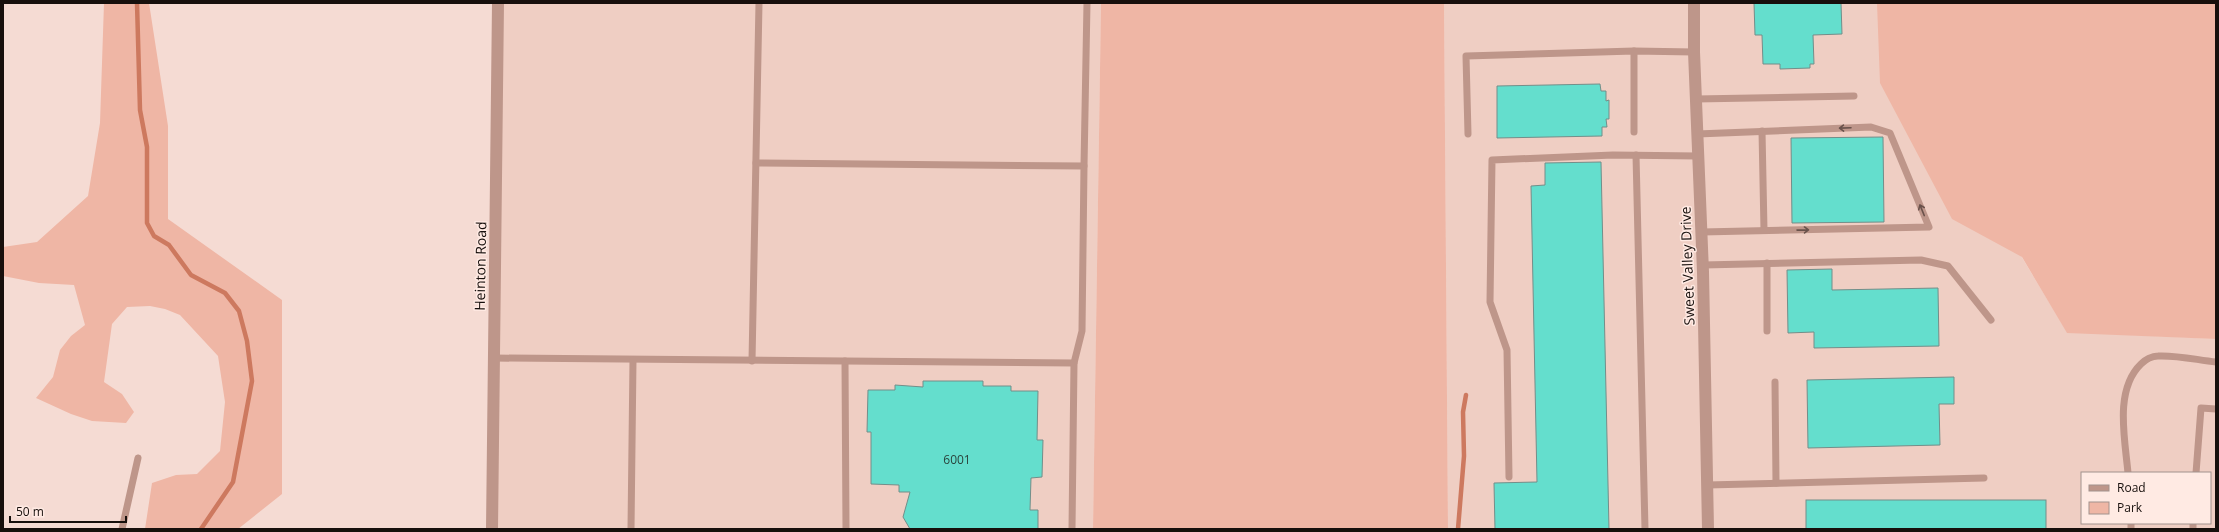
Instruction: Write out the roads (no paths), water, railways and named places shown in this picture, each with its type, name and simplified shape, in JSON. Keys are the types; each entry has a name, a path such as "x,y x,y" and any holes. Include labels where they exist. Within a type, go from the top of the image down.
{"street":[{"name":"Heinton Road","path":"492,529 498,3"},
{"name":"Sweet Valley Drive","path":"1694,3 1694,52 1703,265 1708,529"}],"lane":[{"path":"752,360 759,3"},
{"path":"1072,529 1074,363 1082,331 1087,3"},
{"path":"1468,134 1466,56 1634,51 1694,52"},
{"path":"1634,51 1634,132"},
{"path":"1696,99 1854,96"},
{"path":"1697,134 1871,127 1890,133 1929,227 1702,232"},
{"path":"1762,131 1764,230"},
{"path":"1509,477 1507,350 1490,302 1492,160 1636,155 1698,156"},
{"path":"1636,155 1645,529"},
{"path":"756,163 1084,166"},
{"path":"1703,265 1921,260 1948,266 1991,320"},
{"path":"1767,263 1767,331"},
{"path":"2128,472 2124,415 2126,391 2132,373 2144,361 2156,356 2216,362"},
{"path":"494,358 1074,363"},
{"path":"631,529 633,360"},
{"path":"845,361 846,529"},
{"path":"1775,382 1776,483"},
{"path":"2196,472 2202,408 2216,409"},
{"path":"122,529 138,458"},
{"path":"1707,485 1984,478"}],"waterway":[{"path":"137,3 140,110 147,147 147,223 154,236 169,245 191,275 225,293 239,311 247,341 252,381 233,482 201,529"},
{"path":"1458,529 1464,456 1463,412 1466,395"}]}
